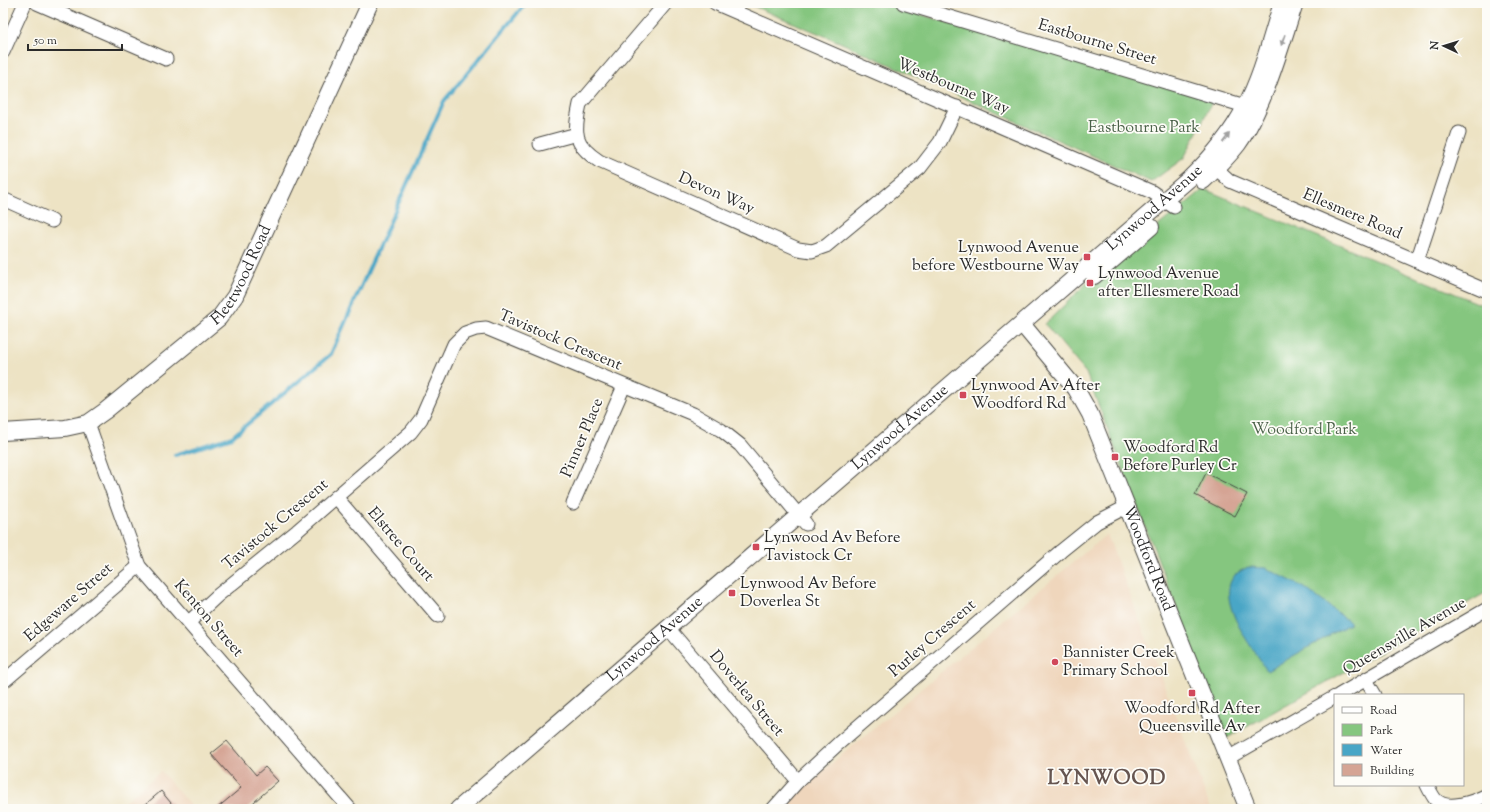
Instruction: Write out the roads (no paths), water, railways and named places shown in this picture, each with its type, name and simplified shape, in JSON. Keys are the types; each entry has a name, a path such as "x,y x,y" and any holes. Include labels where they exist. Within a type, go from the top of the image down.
{"street":[{"path":"3,52 25,3"},
{"path":"37,3 166,59"},
{"name":"Fleetwood Road","path":"3,432 65,428 88,423 105,411 219,318 235,296 370,3"},
{"name":"Devon Way","path":"666,3 580,104 577,122 579,143 585,152 599,161 798,249 812,251 826,246 920,168 940,142 957,106"},
{"name":"Westbourne Way","path":"715,3 957,106 1152,192 1170,204"},
{"name":"Eastbourne Street","path":"903,3 1251,108"},
{"name":"Lynwood Avenue","path":"1251,108 1263,61 1282,3"},
{"name":"Lynwood Avenue","path":"474,809 672,632 1238,144 1251,108 1295,3"},
{"path":"1417,261 1459,133"},
{"path":"540,144 577,134"},
{"name":"Ellesmere Road","path":"1212,165 1230,181 1487,291"},
{"path":"3,199 52,221"},
{"name":"Tavistock Crescent","path":"189,622 217,596 336,497 411,432 421,419 454,344 465,333 476,329 486,328 693,414 721,430 740,445 802,520"},
{"name":"Woodford Road","path":"1025,328 1076,389 1090,414 1248,809"},
{"name":"Pinner Place","path":"573,503 624,386"},
{"name":"Kenton Street","path":"88,423 140,566 350,809"},
{"name":"Elstree Court","path":"336,497 438,616"},
{"name":"Purley Crescent","path":"773,809 798,781 839,743 1061,551 1097,522 1126,506"},
{"name":"Edgeware Street","path":"3,682 140,566"},
{"name":"Queensville Avenue","path":"1341,694 1487,609"},
{"name":"Lynwood Avenue","path":"458,809 672,632"},
{"name":"Doverlea Street","path":"672,632 798,781"},
{"path":"1366,680 1374,694"},
{"name":"Queensville Avenue","path":"1228,758 1334,699"},
{"path":"1428,786 1436,800 1449,806 1464,806 1487,795"}],"water":[{"path":"1248,567 1266,568 1305,588 1351,623 1267,671 1245,638 1232,610 1229,597 1230,585 1235,575"}],"waterway":[{"path":"175,455 232,437 331,354 444,101 526,3"}],"place":[{"name":"Lynwood Avenue before Westbourne Way","path":"1087,257"},
{"name":"Lynwood Avenue after Ellesmere Road","path":"1090,283"},
{"name":"Lynwood Av After Woodford Rd","path":"963,395"},
{"name":"Woodford Rd Before Purley Cr","path":"1115,457"},
{"name":"Lynwood Av Before Tavistock Cr","path":"756,547"},
{"name":"Lynwood Av Before Doverlea St","path":"732,593"},
{"name":"Bannister Creek Primary School","path":"1055,662"},
{"name":"Woodford Rd After Queensville Av","path":"1192,693"}],"district":[{"name":"LYNWOOD","path":"1107,779"}],"park label":[{"name":"Eastbourne Park","path":"1144,128"},
{"name":"Woodford Park","path":"1304,430"}]}
